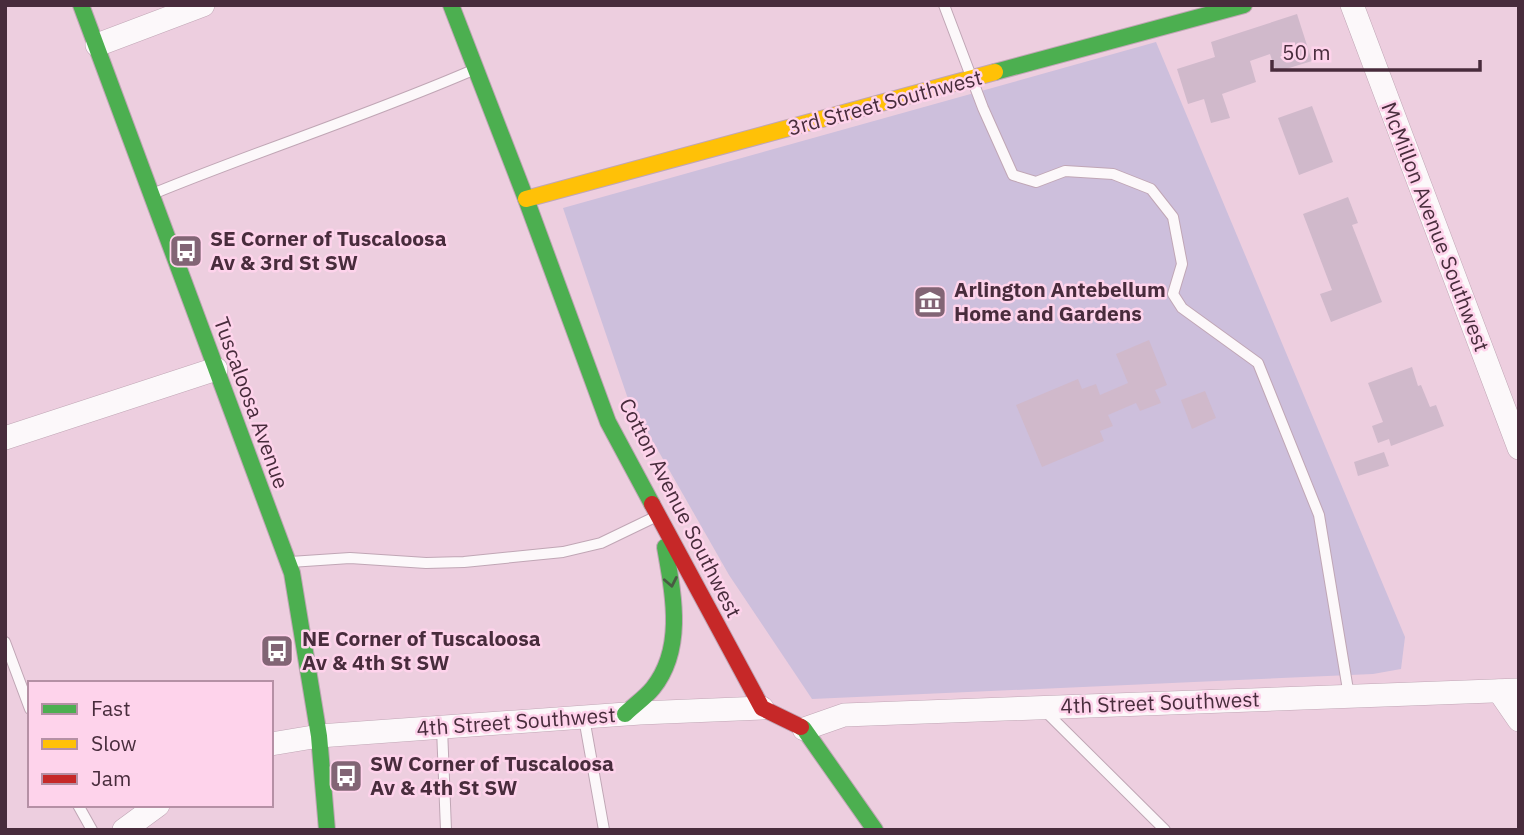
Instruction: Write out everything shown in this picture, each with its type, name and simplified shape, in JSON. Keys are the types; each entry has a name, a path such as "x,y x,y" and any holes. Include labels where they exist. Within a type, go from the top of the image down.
{"street":[{"name":"Tuscaloosa Avenue","path":"81,5 292,573 319,736 327,830"},
{"path":"97,45 203,5"},
{"name":"Cotton Avenue Southwest","path":"451,5 608,422 762,708"},
{"name":"3rd Street Southwest","path":"526,199 1244,5"},
{"name":"McMillon Avenue Southwest","path":"1352,5 1519,448"},
{"path":"5,438 216,369"},
{"path":"625,714 658,679 667,664 673,637 675,600 658,515"},
{"path":"1509,690 1519,720"},
{"name":"4th Street Southwest","path":"804,729 844,715 1509,690"},
{"path":"762,708 804,729 875,830"},
{"name":"4th Street Southwest","path":"273,744 319,736 625,714 762,708"},
{"path":"124,830 155,807"}],"lane":[{"path":"944,5 972,80 1013,175 1036,182 1065,171 1113,174 1151,189 1174,217 1182,264 1173,294 1182,308 1258,363 1319,515 1349,697"},
{"path":"152,194 476,69"},
{"path":"288,562 350,558 426,563 464,562 563,552 601,543 658,515"},
{"path":"5,642 8,657 28,704"},
{"path":"1041,707 1165,830"},
{"path":"584,718 604,830"},
{"path":"442,728 446,830"},
{"path":"79,807 92,830"}],"shaded area":[{"name":"Arlington Antebellum Home and Gardens","path":"1156,42 1405,637 1401,669 1373,674 812,699 729,575 627,396 563,208"}],"building":[{"path":"1297,14 1312,61 1276,72 1270,54 1250,61 1256,82 1222,94 1230,118 1211,123 1204,99 1188,104 1177,69 1215,57 1211,42"},
{"path":"1312,106 1333,162 1299,175 1278,118"},
{"path":"1348,197 1358,223 1352,225 1382,302 1331,322 1320,294 1332,290 1303,214"},
{"path":"1149,340 1167,385 1155,390 1161,403 1140,411 1136,403 1108,415 1113,426 1100,431 1104,441 1042,467 1016,405 1078,379 1082,389 1096,384 1100,395 1128,383 1116,354"},
{"path":"1412,367 1418,386 1421,385 1430,407 1436,405 1444,426 1391,446 1389,439 1378,443 1372,426 1383,422 1368,383"},
{"path":"1205,391 1216,418 1192,429 1181,400"},
{"path":"1384,452 1389,466 1358,476 1354,462"}],"traffic: fast":[{"path":"81,5 292,573 319,736 327,830"},
{"path":"451,5 608,422 652,504"},
{"path":"995,72 1244,5"},
{"path":"625,714 653,688 670,656 674,620 665,547"},
{"path":"801,727 875,830"}],"traffic: slow":[{"path":"526,199 995,72"}],"traffic: jam":[{"path":"652,504 762,708 801,727"}],"place":[{"name":"SE Corner of Tuscaloosa Av & 3rd St SW","path":"186,251"},
{"name":"Arlington Antebellum Home and Gardens","path":"930,302"},
{"name":"NE Corner of Tuscaloosa Av & 4th St SW","path":"277,651"},
{"name":"SW Corner of Tuscaloosa Av & 4th St SW","path":"346,776"}]}
